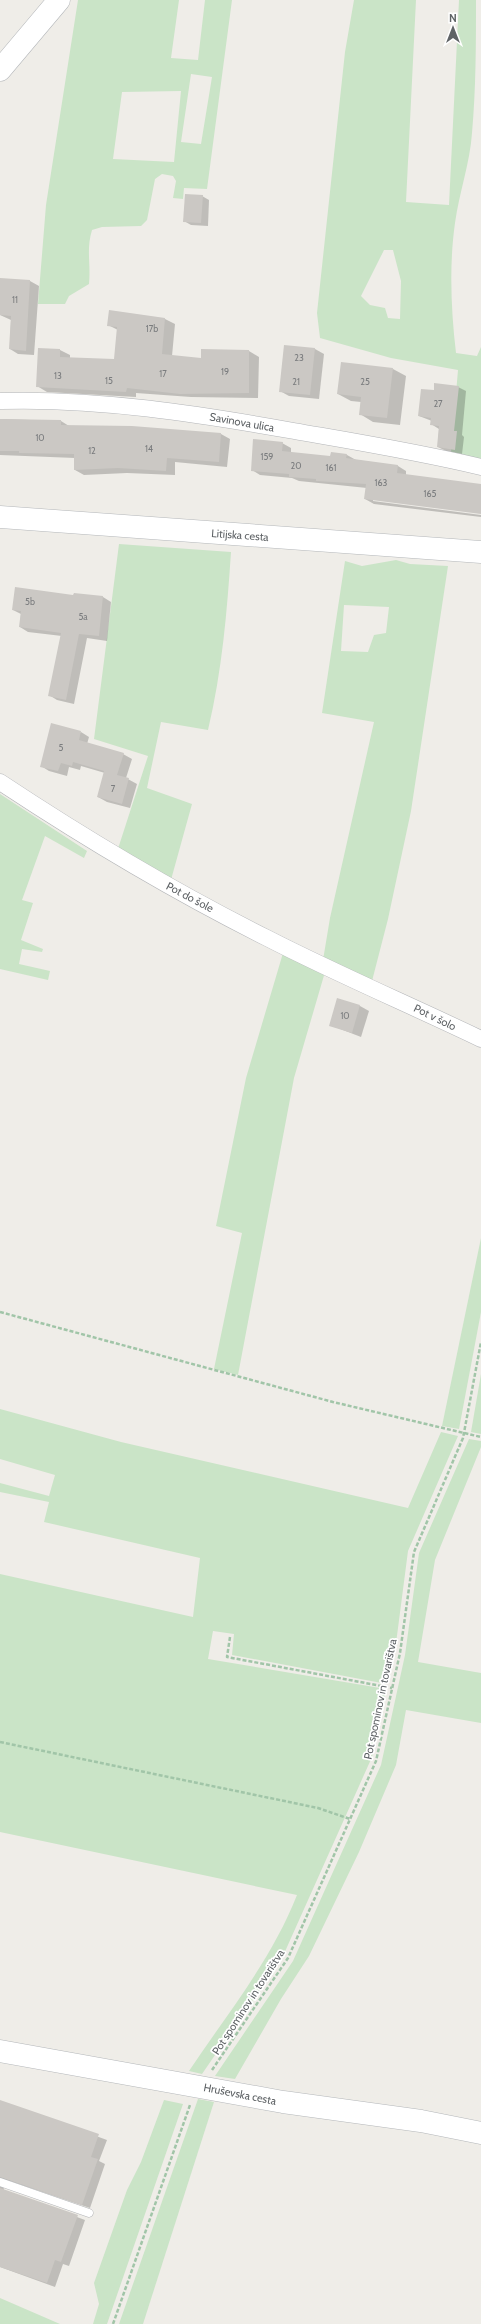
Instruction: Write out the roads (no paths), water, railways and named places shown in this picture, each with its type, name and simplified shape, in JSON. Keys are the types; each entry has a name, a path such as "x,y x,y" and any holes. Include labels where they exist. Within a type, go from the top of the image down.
{"street":[{"path":"0,70 59,0"},
{"name":"Savinova ulica","path":"0,401 86,404 187,412 394,448 481,467"},
{"name":"Litijska cesta","path":"0,517 481,552"},
{"name":"Pot do šole","path":"0,782 59,821 161,881 268,939 389,994"},
{"name":"Pot v šolo","path":"389,994 481,1039"},
{"name":"Hruševska cesta","path":"0,2052 283,2102 421,2121 481,2133"}],"lane":[{"path":"0,2182 89,2213"}]}
